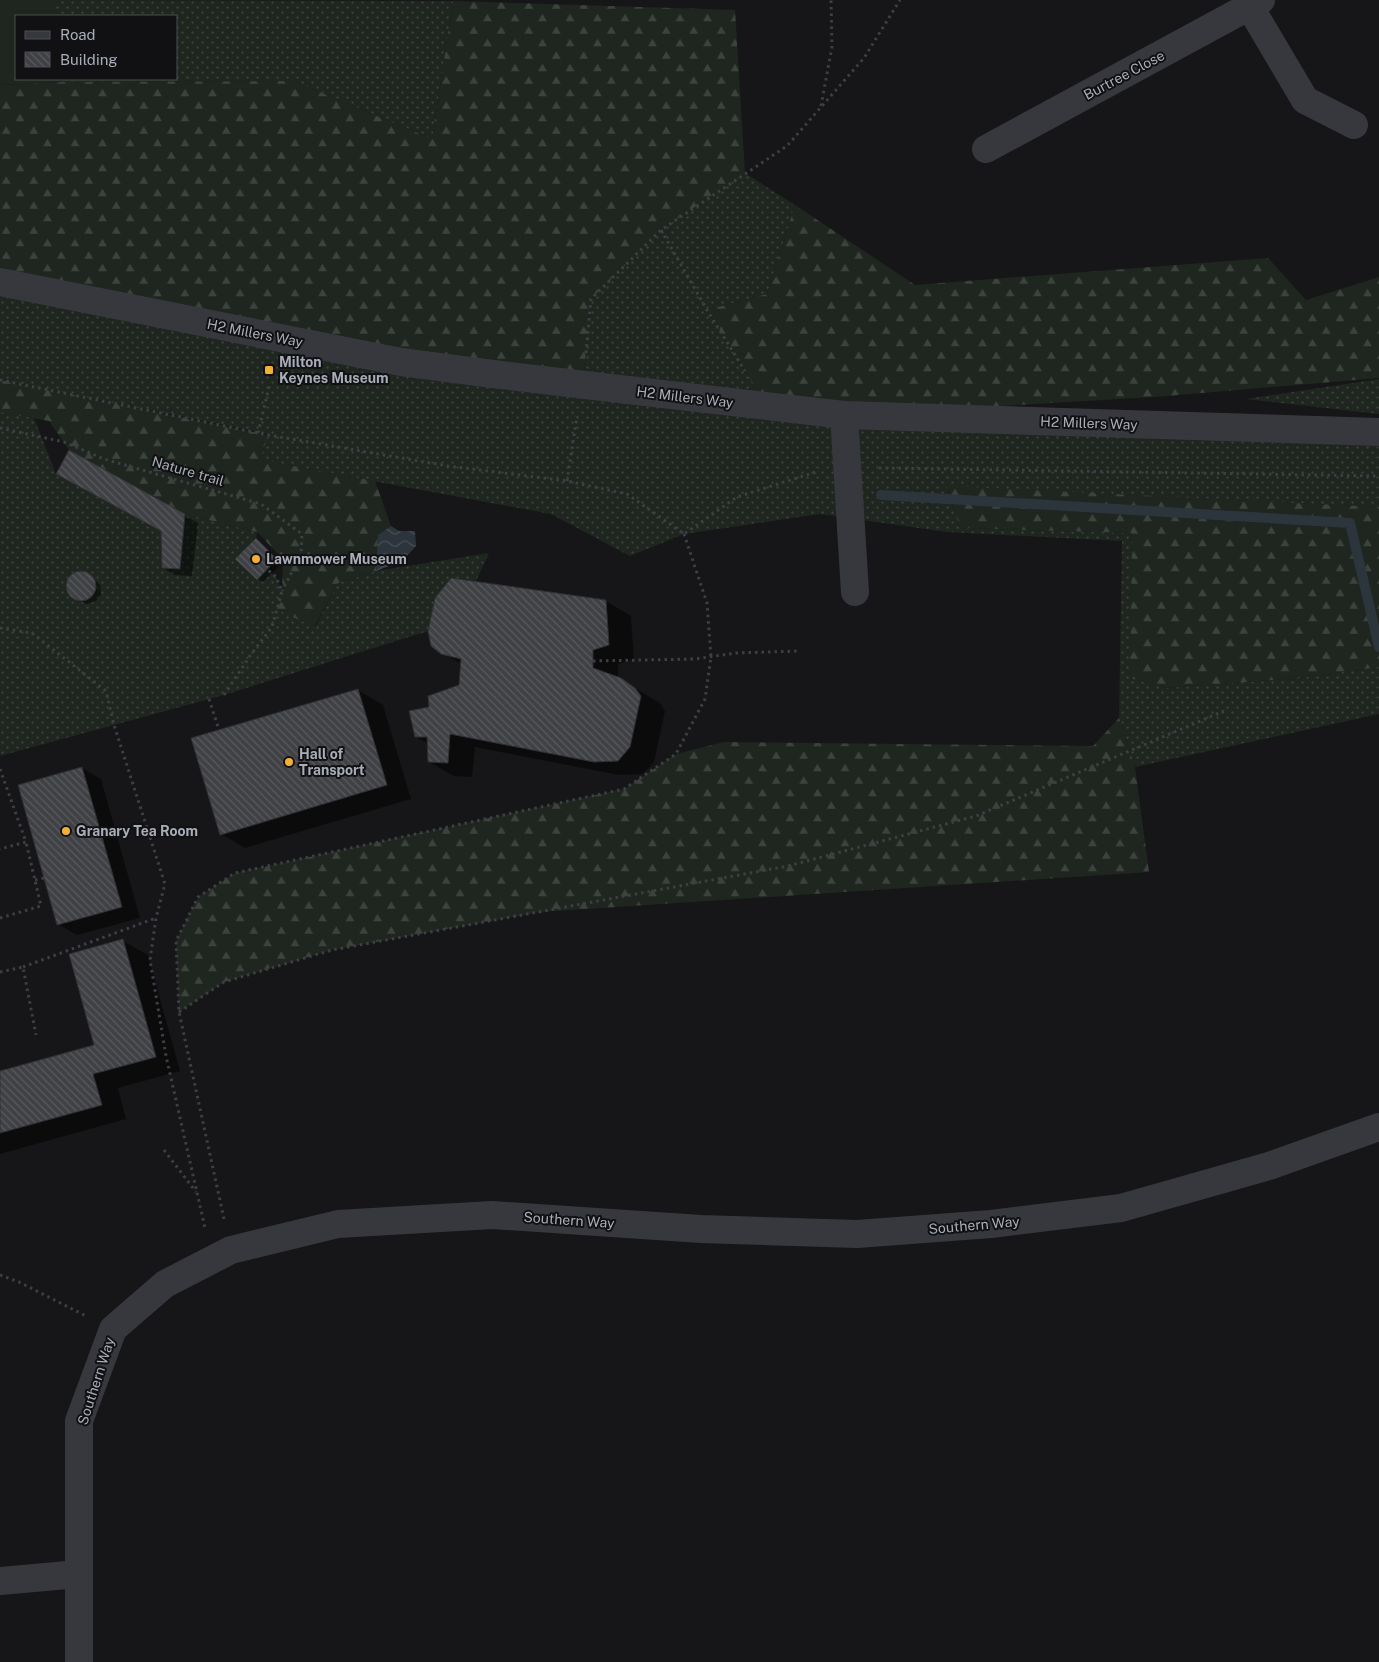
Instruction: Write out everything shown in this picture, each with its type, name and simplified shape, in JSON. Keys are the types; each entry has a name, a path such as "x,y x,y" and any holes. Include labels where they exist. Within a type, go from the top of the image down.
{"street":[{"path":"1256,3 1305,100 1354,125"},
{"name":"Burtree Close","path":"986,149 1256,3"},
{"name":"H2 Millers Way","path":"0,282 401,362 844,415 1379,432"},
{"path":"844,415 856,592"},
{"path":"1337,432 1379,424"},
{"name":"Southern Way","path":"79,1662 79,1421 113,1329 165,1284 222,1255 338,1224 492,1215 701,1229 857,1234 991,1224 1121,1208 1269,1166 1379,1127"},
{"path":"0,1581 79,1574"}],"path":[{"path":"820,107 832,47 831,0"},
{"path":"586,354 591,299 661,230 787,146 864,58 900,0"},
{"path":"661,230 707,310 767,406"},
{"path":"0,380 258,433 448,466 567,481 627,494 684,534 707,603 712,657 705,699 676,754 624,788 235,873 198,897 176,941 178,1012 222,1255"},
{"path":"258,433 270,383"},
{"path":"567,481 578,408"},
{"name":"Nature trail","path":"0,428 64,442 104,459 261,504 302,534 300,554 282,591"},
{"path":"684,534 737,497 821,470 847,467 1379,476"},
{"path":"224,695 272,627 282,591 276,577 268,570"},
{"path":"0,628 32,633 106,691 114,725 165,884 156,918 150,960 166,1056 198,1195 222,1255"},
{"path":"593,661 695,659 736,653 800,650"},
{"path":"210,699 219,730"},
{"path":"178,1012 224,982 332,950 788,866 976,816 1224,711"},
{"path":"0,768 26,842 41,906 0,918"},
{"path":"0,849 26,842"},
{"path":"35,880 44,878"},
{"path":"0,972 22,967 156,918"},
{"path":"22,967 36,1036"},
{"path":"164,1150 198,1195"},
{"path":"0,1275 19,1282 113,1329"}],"green space":[{"path":"0,0 55,0 57,15 15,15 15,80 63,80 63,82 0,85"},
{"path":"54,0 453,1 432,139 293,81 63,82 63,80 178,80 178,15 56,15"},
{"path":"453,1 735,10 745,173 661,230 591,299 584,372 493,374 0,282 0,85 63,82 293,81 432,139"},
{"path":"745,173 795,205 767,294 707,310 767,406 1379,432 1379,507 947,487 960,528 1132,533 1131,678 1165,688 1300,678 1379,667 1379,714 1135,767 1119,718 1122,541 947,532 820,514 684,534 630,556 551,514 260,460 268,434 0,380 0,282 584,372 591,299 661,230"},
{"path":"795,205 915,285 1268,258 1306,300 1379,277 1379,378 1155,397 844,415 767,406 707,310 767,294"},
{"path":"1379,379 1379,414 1246,399"},
{"path":"0,380 268,435 260,460 375,481 391,526 378,535 376,571 338,583 314,627 276,609 282,591 283,559 257,532 185,514 69,450 49,421 0,412"},
{"path":"0,411 34,418 56,474 161,531 162,568 180,569 185,514 257,532 256,538 236,560 257,580 268,570 276,577 282,591 315,627 338,583 376,571 489,553 476,581 451,578 435,598 428,631 224,695 0,756"},
{"path":"947,486 1379,507 1379,667 1300,678 1165,688 1130,678 1132,533 960,528"},
{"path":"1119,718 1135,767 1149,872 540,912 332,950 224,982 179,1012 176,941 198,897 235,873 624,789 676,754 724,742 1093,746"}],"water":[{"path":"391,526 399,531 415,531 416,546 402,561 376,571 378,535"}],"building":[{"path":"69,450 185,514 180,569 162,568 161,531 56,474"},
{"name":"Lawnmower Museum","path":"256,538 277,559 257,580 235,559"},
{"path":"81,571 87,572 95,580 95,592 87,600 81,601 75,600 67,592 66,586 67,580 75,572"},
{"path":"451,578 606,600 609,645 593,650 593,668 621,678 635,688 641,696 630,747 618,761 594,762 450,734 448,763 428,762 427,737 415,737 409,711 429,707 428,696 459,685 461,659 441,654 431,646 428,631 435,598"},
{"name":"Hall of Transport","path":"358,689 387,785 220,835 191,738"},
{"name":"Granary Tea Room","path":"82,767 122,907 57,925 18,785"},
{"path":"123,939 156,1057 93,1074 102,1105 0,1133 0,1071 94,1045 69,954"}],"waterway":[{"path":"881,495 1350,523 1379,647"}],"place":[{"name":"Milton Keynes Museum","path":"269,370"},
{"name":"Lawnmower Museum","path":"256,559"},
{"name":"Hall of Transport","path":"289,762"},
{"name":"Granary Tea Room","path":"66,831"}]}
